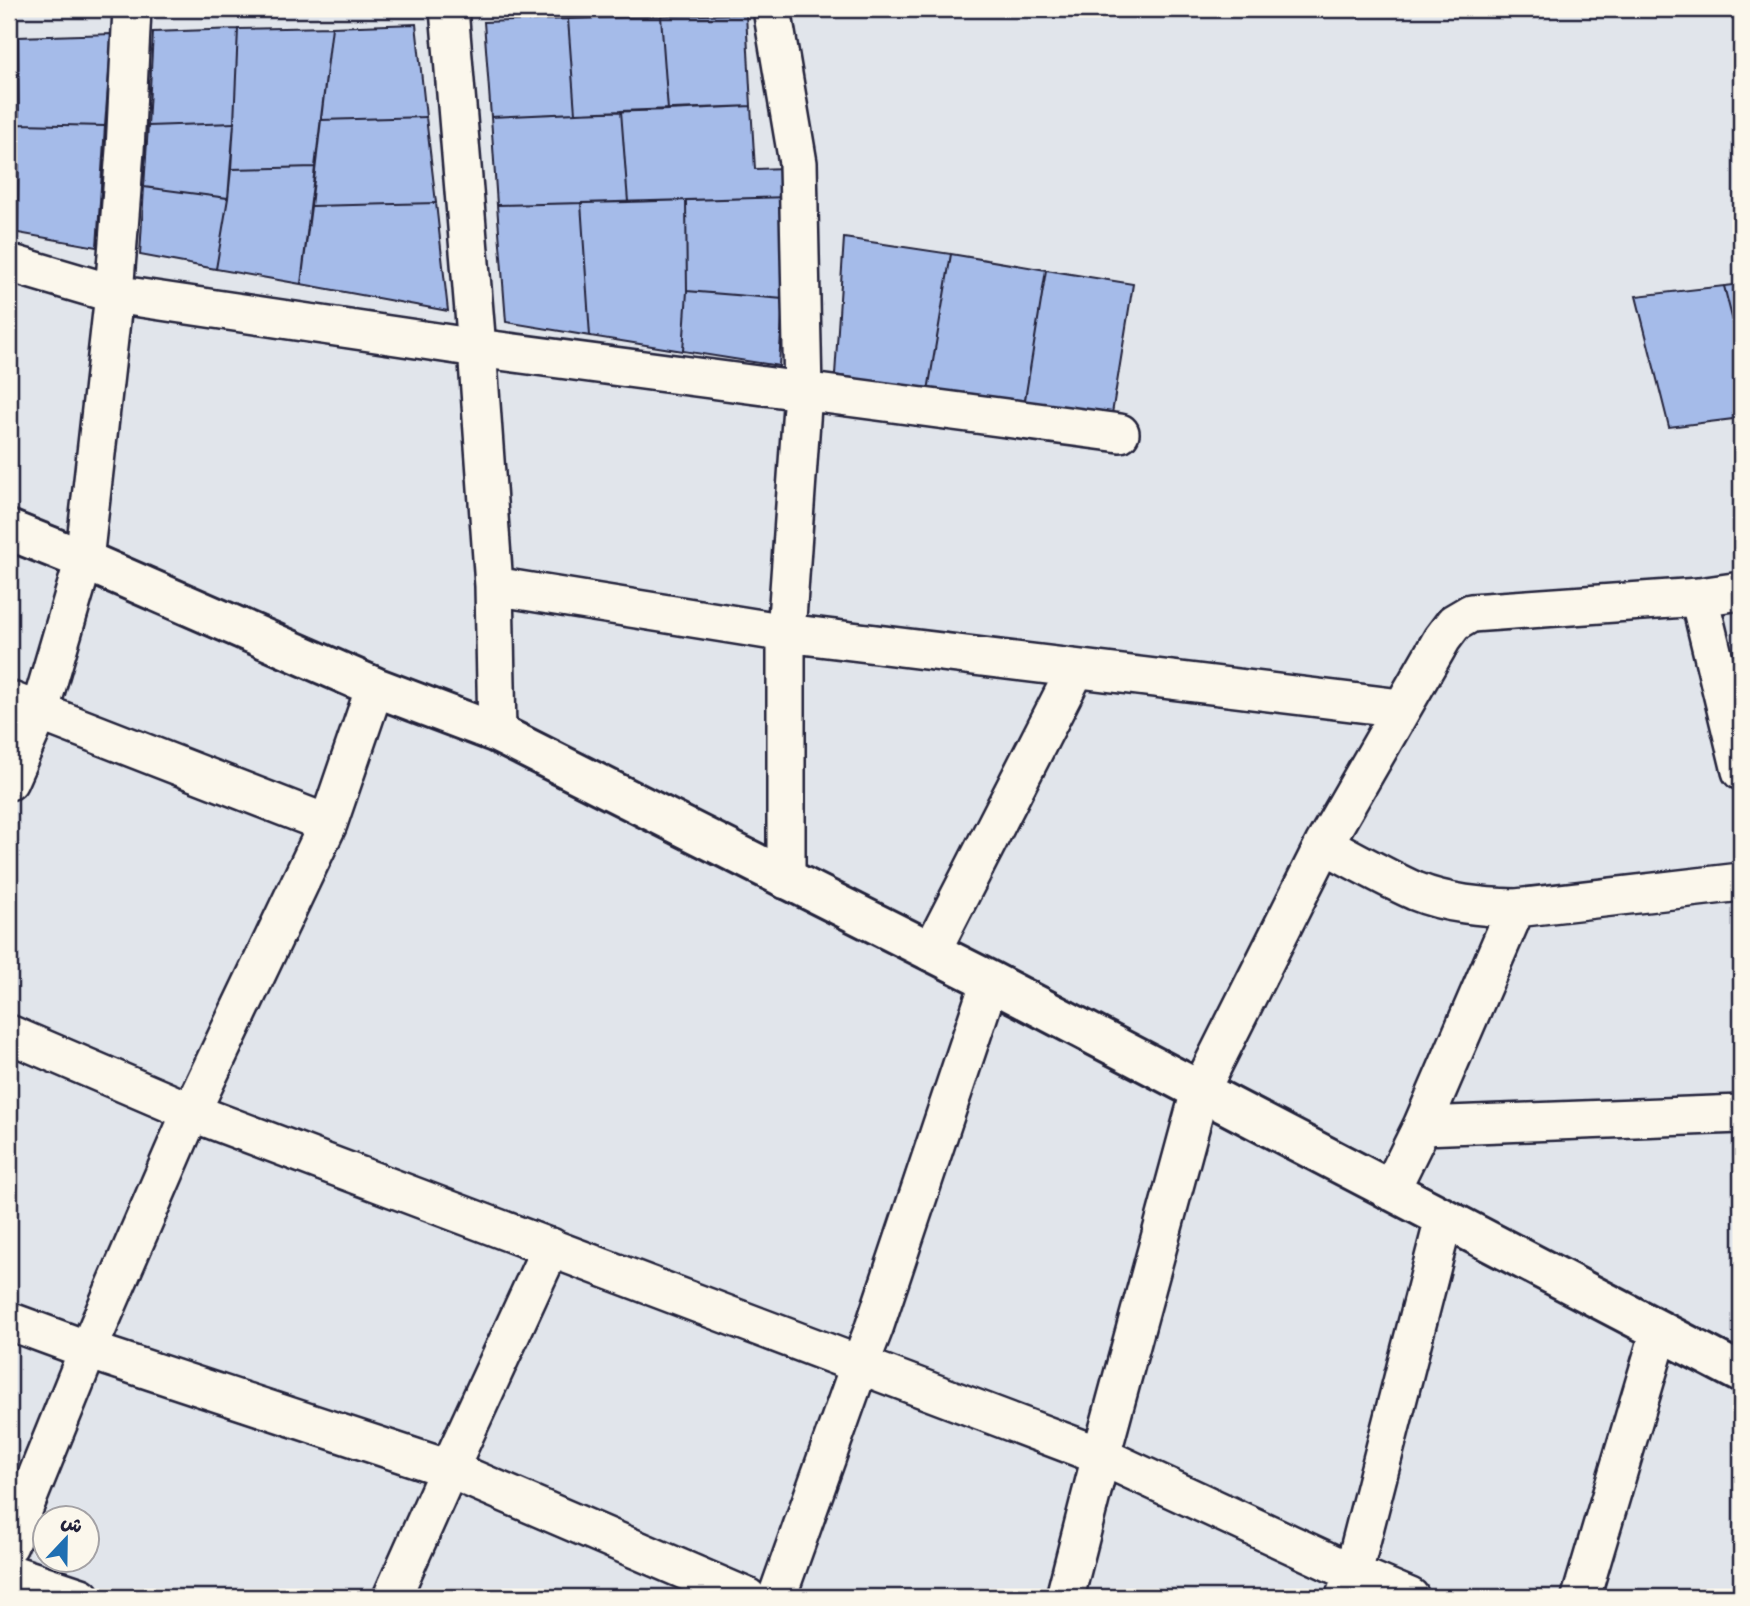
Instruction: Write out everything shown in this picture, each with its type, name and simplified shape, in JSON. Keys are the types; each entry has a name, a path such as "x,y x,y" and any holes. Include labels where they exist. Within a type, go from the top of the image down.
{"main road":[{"path":"9,530 375,687 496,733 990,981 1741,1373"}],"street":[{"path":"9,781 24,706 85,561 114,294 132,9"},
{"path":"449,9 494,586 496,733"},
{"path":"772,9 798,163 803,392 786,633 786,880"},
{"path":"9,263 114,294 477,348 1120,433"},
{"path":"494,586 786,633 1401,708"},
{"path":"1065,1597 1200,1091 1324,844 1448,631 1454,623 1471,613 1699,597 1741,591"},
{"path":"1699,597 1741,771"},
{"path":"931,952 1076,668"},
{"path":"9,1545 88,1350 191,1112 328,824 375,687"},
{"path":"24,706 328,824"},
{"path":"1324,844 1417,891 1479,907 1516,908 1741,882"},
{"path":"1390,1191 1422,1126 1516,908"},
{"path":"777,1597 874,1328 990,981"},
{"path":"9,1034 191,1112 1101,1456 1349,1585 1410,1597"},
{"path":"1422,1126 1741,1114"},
{"path":"1349,1585 1444,1219"},
{"path":"393,1597 551,1247"},
{"path":"9,1321 88,1350 449,1469 747,1597"},
{"path":"1581,1597 1660,1331"},
{"path":"9,1573 81,1597"}],"building":[{"path":"746,14 751,106 668,110 661,16"},
{"path":"661,16 668,110 575,113 568,19"},
{"path":"568,19 575,113 491,117 484,22"},
{"path":"416,24 426,117 321,120 332,27"},
{"path":"332,27 315,167 231,169 238,29"},
{"path":"238,29 234,123 148,126 153,32"},
{"path":"112,34 105,126 19,124 18,37"},
{"path":"9,37 18,37 19,124 9,124"},
{"path":"751,106 755,169 786,168 788,197 628,202 621,111"},
{"path":"621,111 628,202 497,205 491,117"},
{"path":"426,117 436,203 311,206 321,120"},
{"path":"234,123 228,198 144,187 148,126"},
{"path":"9,124 19,124 18,233 9,231"},
{"path":"19,124 105,126 97,247 18,233"},
{"path":"315,167 301,284 216,269 231,169"},
{"path":"144,187 228,198 216,269 140,255"},
{"path":"788,197 783,299 687,291 686,200"},
{"path":"686,200 687,291 683,351 590,336 581,203"},
{"path":"436,203 448,311 301,284 311,206"},
{"path":"581,203 590,336 506,322 497,205"},
{"path":"844,238 951,254 928,391 835,375"},
{"path":"951,254 1046,270 1024,406 928,391"},
{"path":"1046,270 1133,284 1111,420 1024,406"},
{"path":"1741,284 1741,353 1724,286"},
{"path":"1724,286 1741,353 1741,418 1669,427 1636,296"},
{"path":"687,291 783,299 779,366 683,351"}]}
